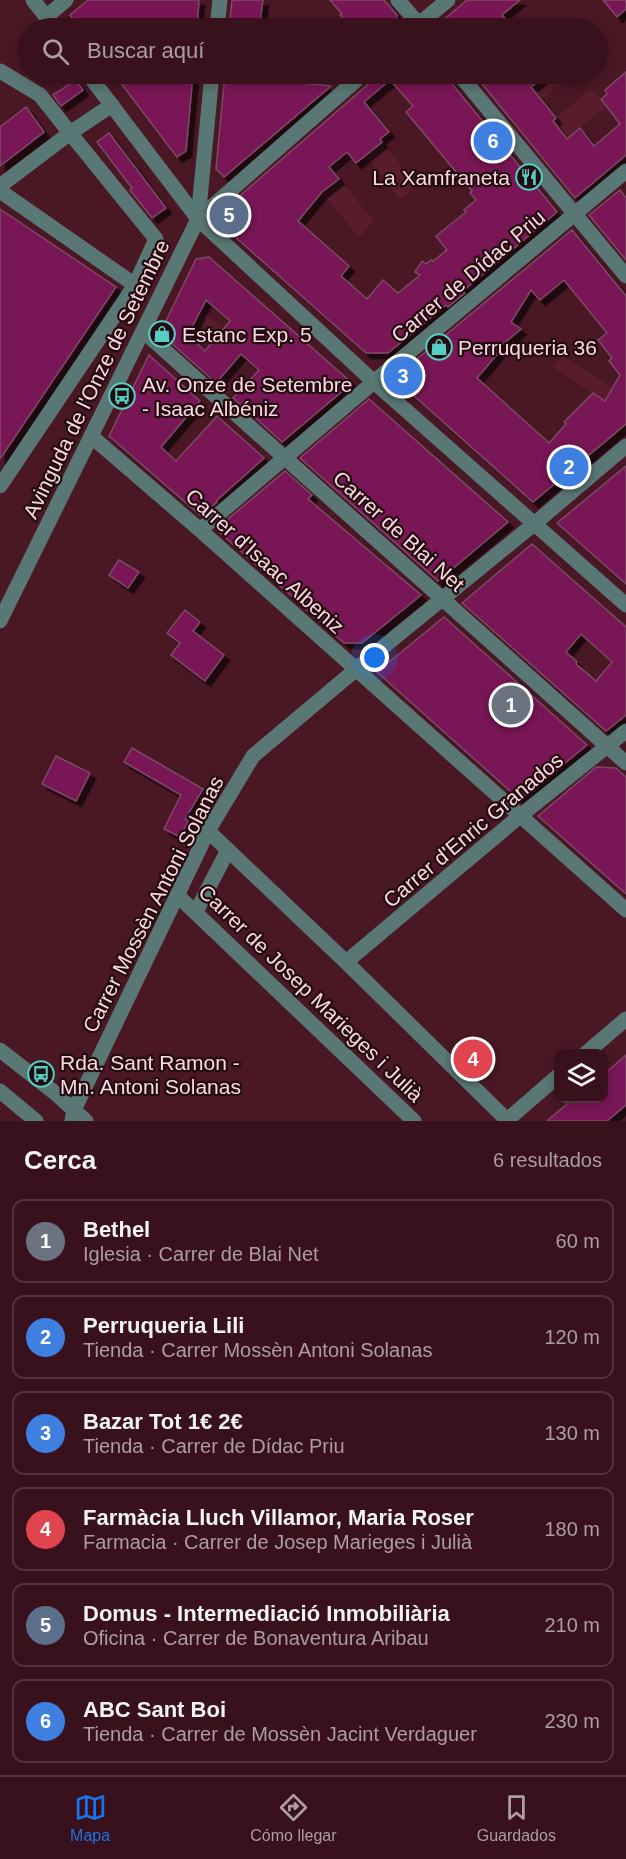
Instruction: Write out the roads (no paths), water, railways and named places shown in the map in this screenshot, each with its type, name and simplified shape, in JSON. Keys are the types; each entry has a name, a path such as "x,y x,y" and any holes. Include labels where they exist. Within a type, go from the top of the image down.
{"street":[{"path":"33,0 46,18"},
{"path":"53,18 66,0"},
{"path":"218,18 220,0"},
{"path":"398,0 411,18"},
{"path":"428,18 448,0"},
{"path":"0,70 18,81"},
{"path":"0,486 135,285 156,239 40,95 22,84"},
{"path":"96,84 198,219 374,382 626,605"},
{"path":"198,219 211,84"},
{"path":"198,219 352,84"},
{"path":"467,84 626,276"},
{"path":"0,186 70,133 112,105"},
{"name":"Carrer de Dídac Priu","path":"200,530 626,171"},
{"path":"0,191 135,285"},
{"name":"Avinguda de l'Onze de Setembre","path":"0,621 198,219"},
{"name":"Carrer de Blai Net","path":"143,331 626,763"},
{"name":"Carrer d'Isaac Albeniz","path":"91,436 200,530 626,910"},
{"name":"Carrer Mossèn Antoni Solanas","path":"73,1115 208,831 253,756 534,525 626,446"},
{"name":"Carrer d'Enric Granados","path":"346,962 520,816 626,731"},
{"path":"208,831 346,962 506,1120 554,1079"},
{"path":"196,912 228,850"},
{"name":"Carrer de Josep Marieges i Julià","path":"178,896 414,1121"},
{"path":"590,1049 626,1019"},
{"path":"0,1050 73,1115 86,1121"},
{"path":"0,1091 36,1121"}],"place":[{"name":"ABC Sant Boi","path":"493,141"},
{"name":"La Xamfraneta","path":"529,177"},
{"name":"Domus - Intermediació Inmobiliària","path":"229,215"},
{"name":"Estanc Exp. 5","path":"162,334"},
{"name":"Perruqueria 36","path":"439,347"},
{"name":"Bazar Tot 1€ 2€","path":"403,376"},
{"name":"Av. Onze de Setembre - Isaac Albéniz","path":"122,396"},
{"name":"Perruqueria Lili","path":"569,467"},
{"name":"Bethel","path":"511,705"},
{"name":"Farmàcia Lluch Villamor, Maria Roser","path":"473,1059"},
{"name":"Rda. Sant Ramon - Mn. Antoni Solanas","path":"41,1074"}]}
